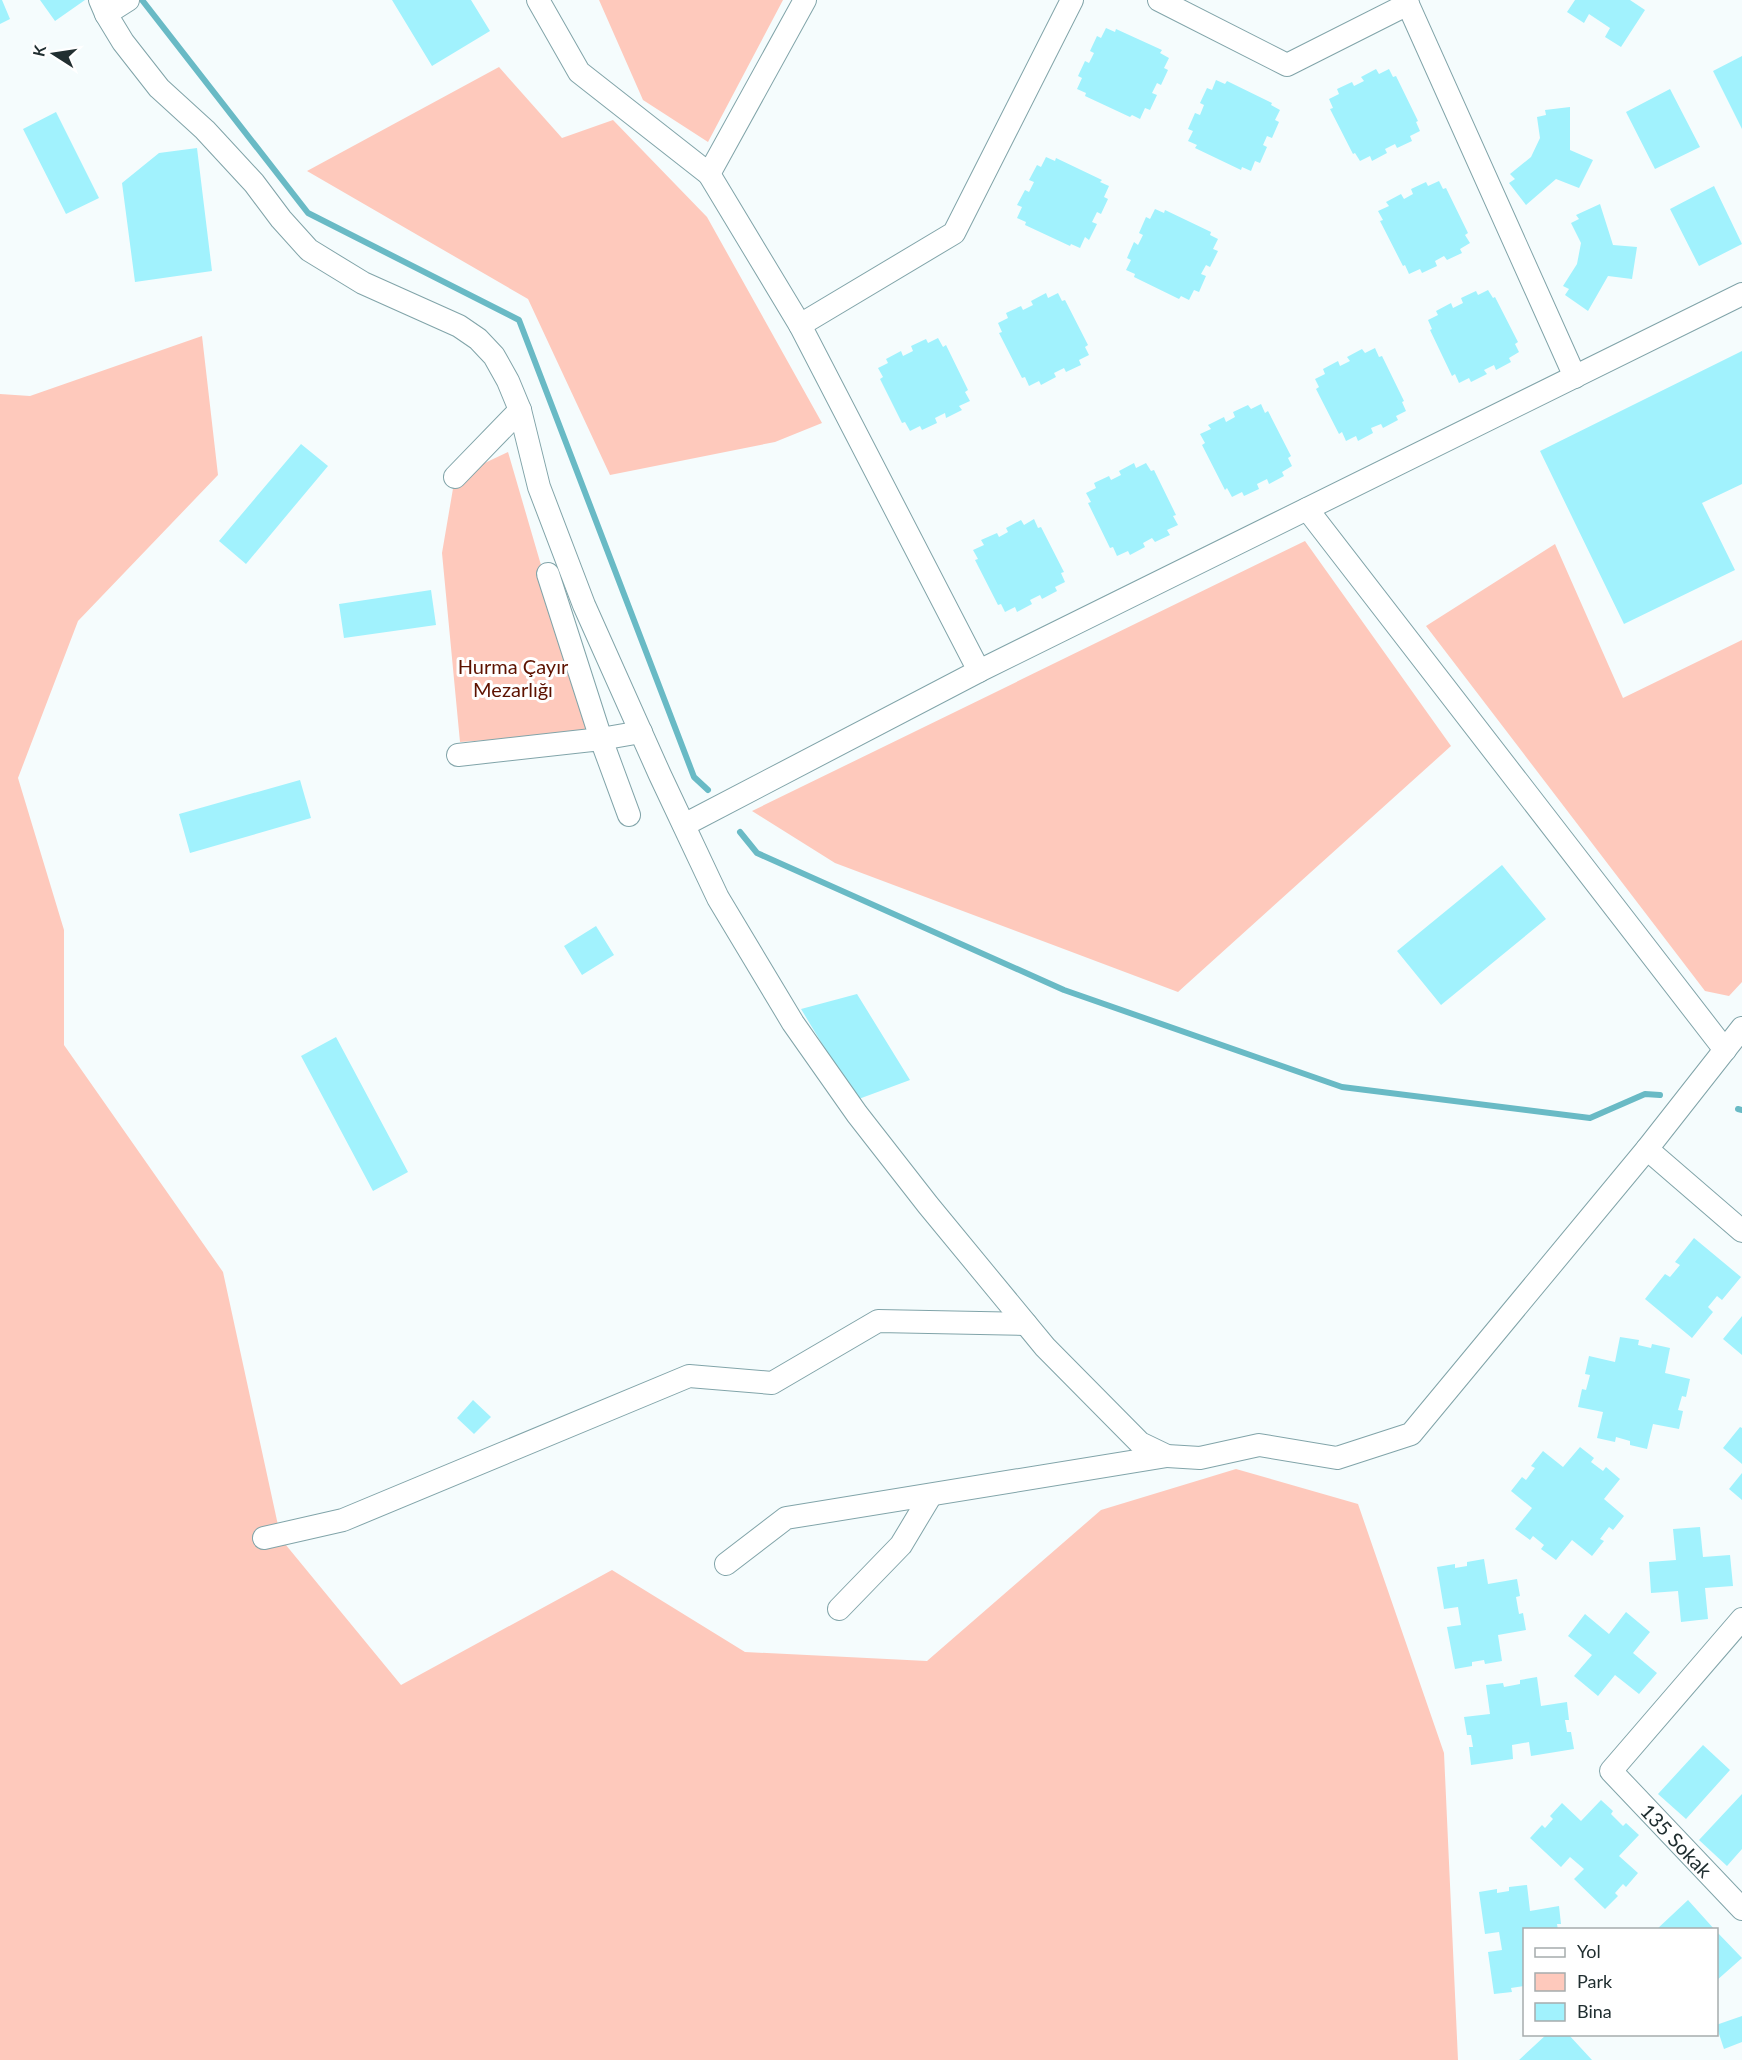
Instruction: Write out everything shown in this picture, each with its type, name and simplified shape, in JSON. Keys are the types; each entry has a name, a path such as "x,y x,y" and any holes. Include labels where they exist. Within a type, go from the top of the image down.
{"street":[{"path":"128,0 103,7 123,42 159,88 205,130 309,250 363,283 459,326 478,339 494,356 520,410 539,487 584,605 641,732 718,898 794,1023 857,1114 928,1205 1045,1347 1140,1443 1167,1456"},
{"path":"538,0 579,72 709,174 800,325 979,671"},
{"path":"709,174 805,0"},
{"path":"800,325 954,233 1072,0"},
{"path":"1160,0 1287,65 1407,2 1575,377"},
{"path":"684,825 979,671 1742,294"},
{"path":"455,477 520,410"},
{"path":"1307,509 1725,1050"},
{"path":"548,574 629,815"},
{"path":"458,755 602,740 641,732"},
{"path":"726,1564 786,1518 1167,1456 1200,1458 1259,1445 1337,1458 1411,1434 1647,1149 1742,1028"},
{"path":"1647,1149 1742,1231"},
{"path":"264,1538 343,1520 689,1376 772,1383 878,1321 1026,1324"},
{"path":"839,1609 901,1545 931,1495"},
{"name":"135 Sokak","path":"1742,1619 1611,1772 1742,1909"}],"green space":[{"path":"599,0 783,0 708,142 643,100"},
{"path":"499,67 562,138 613,120 707,217 822,423 775,442 610,475 528,299 307,171"},
{"path":"202,336 218,475 78,621 18,778 64,930 64,1045 223,1272 281,1539 401,1685 612,1570 745,1652 927,1661 1101,1510 1236,1469 1358,1504 1444,1753 1458,2060 0,2060 0,394 30,396"},
{"name":"Hurma Çayır Mezarlığı","path":"508,452 590,733 460,742 442,553 455,477"},
{"path":"1305,541 1451,746 1178,992 835,863 752,811"},
{"path":"1555,544 1623,698 1742,640 1742,982 1729,996 1705,991 1426,626"}],"building":[{"path":"0,0 10,19 0,24"},
{"path":"40,0 85,0 55,21"},
{"path":"392,0 471,0 490,31 432,66"},
{"path":"1575,0 1630,0 1645,10 1621,47 1605,37 1610,28 1589,14 1584,23 1567,12"},
{"path":"1106,28 1115,32 1116,29 1162,50 1160,53 1169,58 1164,68 1168,70 1161,85 1157,83 1152,93 1157,95 1150,110 1145,108 1140,119 1132,115 1130,117 1085,96 1086,93 1077,89 1082,78 1078,76 1085,61 1089,63 1094,53 1090,51 1097,36 1101,38"},
{"path":"1742,56 1742,129 1713,71"},
{"path":"1376,69 1379,74 1389,69 1393,77 1396,76 1418,121 1416,122 1420,131 1410,136 1412,141 1397,148 1395,144 1385,149 1387,153 1372,161 1370,156 1360,161 1355,153 1353,154 1330,109 1333,108 1329,99 1339,94 1337,89 1352,82 1354,86 1364,81 1361,77"},
{"path":"1216,80 1225,84 1227,81 1272,103 1271,105 1280,110 1275,120 1279,122 1272,138 1267,136 1263,145 1267,147 1260,163 1255,161 1251,171 1242,167 1241,170 1195,148 1197,145 1188,141 1193,131 1188,129 1195,113 1200,115 1204,105 1200,103 1207,88 1212,90"},
{"path":"1670,89 1700,147 1655,169 1626,112"},
{"path":"1570,107 1570,150 1593,160 1579,188 1556,179 1526,205 1509,183 1515,179 1510,174 1531,157 1540,138 1537,117 1546,115 1545,110"},
{"path":"56,112 99,198 66,214 23,129"},
{"path":"197,148 212,271 135,282 122,183 159,153"},
{"path":"1046,157 1055,161 1056,158 1102,180 1100,182 1109,186 1104,197 1108,199 1101,214 1097,212 1092,222 1097,224 1089,240 1085,237 1080,248 1071,244 1070,246 1025,225 1026,222 1017,218 1022,207 1017,205 1025,190 1029,192 1034,182 1029,180 1037,165 1041,167"},
{"path":"1439,181 1443,189 1446,188 1468,233 1465,235 1470,243 1460,249 1462,253 1447,260 1444,256 1435,261 1437,266 1422,273 1420,269 1409,274 1380,221 1383,220 1378,211 1389,206 1386,202 1401,194 1404,199 1413,194 1411,189 1426,182 1428,186"},
{"path":"1714,186 1742,244 1699,266 1670,209"},
{"path":"1600,204 1613,245 1637,247 1632,279 1608,276 1588,311 1565,295 1569,289 1563,286 1577,264 1581,243 1571,223 1579,219 1576,215"},
{"path":"1155,209 1164,213 1165,210 1211,232 1210,235 1218,239 1213,249 1218,251 1210,267 1206,265 1201,274 1206,276 1199,292 1194,290 1189,300 1181,296 1179,299 1134,277 1135,274 1126,270 1131,260 1127,258 1134,242 1138,245 1143,235 1139,233 1146,217 1150,219"},
{"path":"1488,290 1493,298 1495,297 1518,342 1515,344 1519,352 1509,358 1511,362 1496,370 1494,365 1484,370 1487,374 1471,382 1469,378 1459,383 1455,374 1452,376 1430,330 1432,329 1428,320 1438,315 1436,311 1451,303 1453,308 1463,303 1461,298 1476,291 1478,295"},
{"path":"1046,293 1048,298 1058,293 1062,301 1065,300 1088,345 1085,347 1089,355 1079,360 1081,365 1066,372 1064,368 1054,373 1056,377 1041,385 1039,381 1029,386 1025,377 1022,378 999,333 1002,332 998,323 1008,318 1006,313 1021,306 1023,310 1033,305 1031,301"},
{"path":"938,338 943,347 946,345 968,390 965,392 970,401 959,406 962,410 946,418 945,413 935,418 937,423 922,430 920,426 910,431 905,422 902,423 880,379 883,377 878,368 888,363 886,359 901,351 903,356 913,351 911,346 926,339 928,343"},
{"path":"1375,348 1379,357 1382,356 1404,401 1402,402 1406,411 1396,416 1398,420 1383,428 1381,424 1371,428 1373,433 1358,441 1356,436 1346,441 1342,432 1339,434 1316,389 1319,387 1315,379 1325,374 1323,369 1338,361 1340,366 1350,361 1347,357 1362,349 1365,353"},
{"path":"1742,351 1742,484 1702,503 1735,570 1624,624 1540,451"},
{"path":"1261,404 1265,413 1268,411 1291,456 1288,458 1292,466 1282,472 1284,476 1269,484 1267,479 1257,484 1259,489 1244,496 1242,492 1232,497 1227,488 1225,490 1202,445 1205,443 1200,434 1211,429 1208,425 1224,417 1226,422 1235,417 1233,412 1248,405 1251,409"},
{"path":"301,444 328,466 246,564 219,541"},
{"path":"1134,463 1136,468 1146,463 1151,471 1154,470 1176,515 1173,516 1178,525 1167,530 1170,535 1155,542 1152,538 1143,543 1145,547 1130,555 1128,551 1117,556 1113,547 1110,548 1088,503 1091,502 1086,493 1096,488 1094,483 1109,476 1111,480 1121,475 1119,471"},
{"path":"1034,519 1038,528 1041,527 1064,572 1061,573 1065,582 1055,587 1057,591 1042,599 1040,595 1030,600 1032,604 1017,612 1015,607 1005,612 1001,604 998,605 975,560 978,559 973,550 984,545 981,540 997,533 999,537 1008,532 1006,528 1021,520 1024,525"},
{"path":"431,590 436,625 344,638 339,604"},
{"path":"300,780 311,818 190,853 179,814"},
{"path":"1502,865 1546,919 1441,1005 1397,951"},
{"path":"596,926 614,955 582,975 564,946"},
{"path":"857,994 910,1080 856,1100 801,1009"},
{"path":"336,1037 408,1172 373,1191 301,1056"},
{"path":"1694,1238 1741,1277 1722,1300 1717,1296 1708,1307 1713,1312 1692,1338 1645,1299 1665,1274 1670,1277 1680,1265 1675,1262"},
{"path":"1742,1316 1742,1355 1723,1339"},
{"path":"1620,1337 1639,1340 1638,1345 1651,1348 1652,1344 1670,1348 1665,1373 1690,1379 1686,1397 1682,1396 1678,1410 1683,1411 1679,1429 1653,1424 1647,1449 1630,1445 1630,1441 1616,1437 1615,1442 1597,1438 1603,1412 1578,1407 1582,1389 1586,1390 1590,1375 1585,1374 1589,1356 1615,1362"},
{"path":"473,1400 491,1417 474,1434 457,1418"},
{"path":"1740,1427 1742,1428 1742,1464 1723,1448"},
{"path":"1580,1447 1594,1458 1591,1462 1603,1471 1606,1467 1620,1479 1604,1499 1624,1516 1613,1530 1609,1527 1600,1539 1604,1541 1592,1556 1572,1540 1556,1560 1541,1549 1544,1545 1533,1536 1530,1540 1515,1529 1532,1508 1511,1491 1522,1477 1526,1480 1535,1468 1531,1466 1543,1451 1563,1467"},
{"path":"1742,1473 1742,1500 1729,1489"},
{"path":"1700,1527 1703,1557 1730,1555 1733,1586 1705,1588 1708,1619 1681,1622 1678,1591 1651,1593 1649,1562 1676,1560 1673,1529"},
{"path":"1484,1559 1488,1584 1517,1579 1520,1596 1516,1597 1519,1614 1523,1613 1526,1630 1498,1635 1502,1661 1485,1664 1484,1660 1472,1662 1472,1666 1455,1669 1447,1627 1461,1625 1458,1607 1444,1609 1437,1567 1455,1564 1455,1568 1467,1566 1467,1562"},
{"path":"1626,1612 1650,1632 1633,1653 1657,1673 1639,1694 1615,1675 1598,1696 1574,1676 1592,1655 1568,1636 1585,1614 1609,1634"},
{"path":"1537,1677 1541,1706 1567,1702 1569,1720 1565,1720 1567,1732 1571,1732 1574,1749 1531,1756 1529,1742 1512,1745 1513,1759 1471,1765 1469,1747 1473,1747 1471,1735 1467,1735 1464,1717 1490,1714 1486,1685 1503,1683 1504,1687 1520,1684 1520,1680"},
{"path":"1703,1745 1730,1770 1686,1819 1658,1794"},
{"path":"1742,1794 1742,1849 1727,1866 1699,1840"},
{"path":"1601,1800 1613,1811 1611,1814 1623,1826 1626,1823 1639,1835 1619,1856 1638,1873 1626,1887 1623,1884 1615,1893 1618,1896 1605,1909 1574,1879 1584,1869 1570,1857 1561,1867 1530,1838 1542,1825 1545,1828 1553,1819 1550,1816 1562,1803 1581,1821"},
{"path":"1527,1885 1530,1911 1559,1906 1561,1924 1557,1924 1558,1928 1523,1928 1523,1986 1511,1988 1512,1992 1494,1994 1488,1952 1502,1950 1499,1932 1485,1934 1479,1892 1497,1889 1497,1893 1509,1891 1509,1887"},
{"path":"1688,1900 1713,1928 1658,1928"},
{"path":"1718,1933 1742,1958 1718,1979"},
{"path":"1742,2016 1742,2042 1724,2049 1718,2024"},
{"path":"1545,2036 1570,2036 1592,2060 1519,2060"}],"waterway":[{"path":"142,0 308,213 519,320 694,777 708,790"},
{"path":"740,832 757,853 1064,990 1342,1087 1590,1118 1645,1094 1660,1095"},
{"path":"1738,1109 1742,1110"}]}
